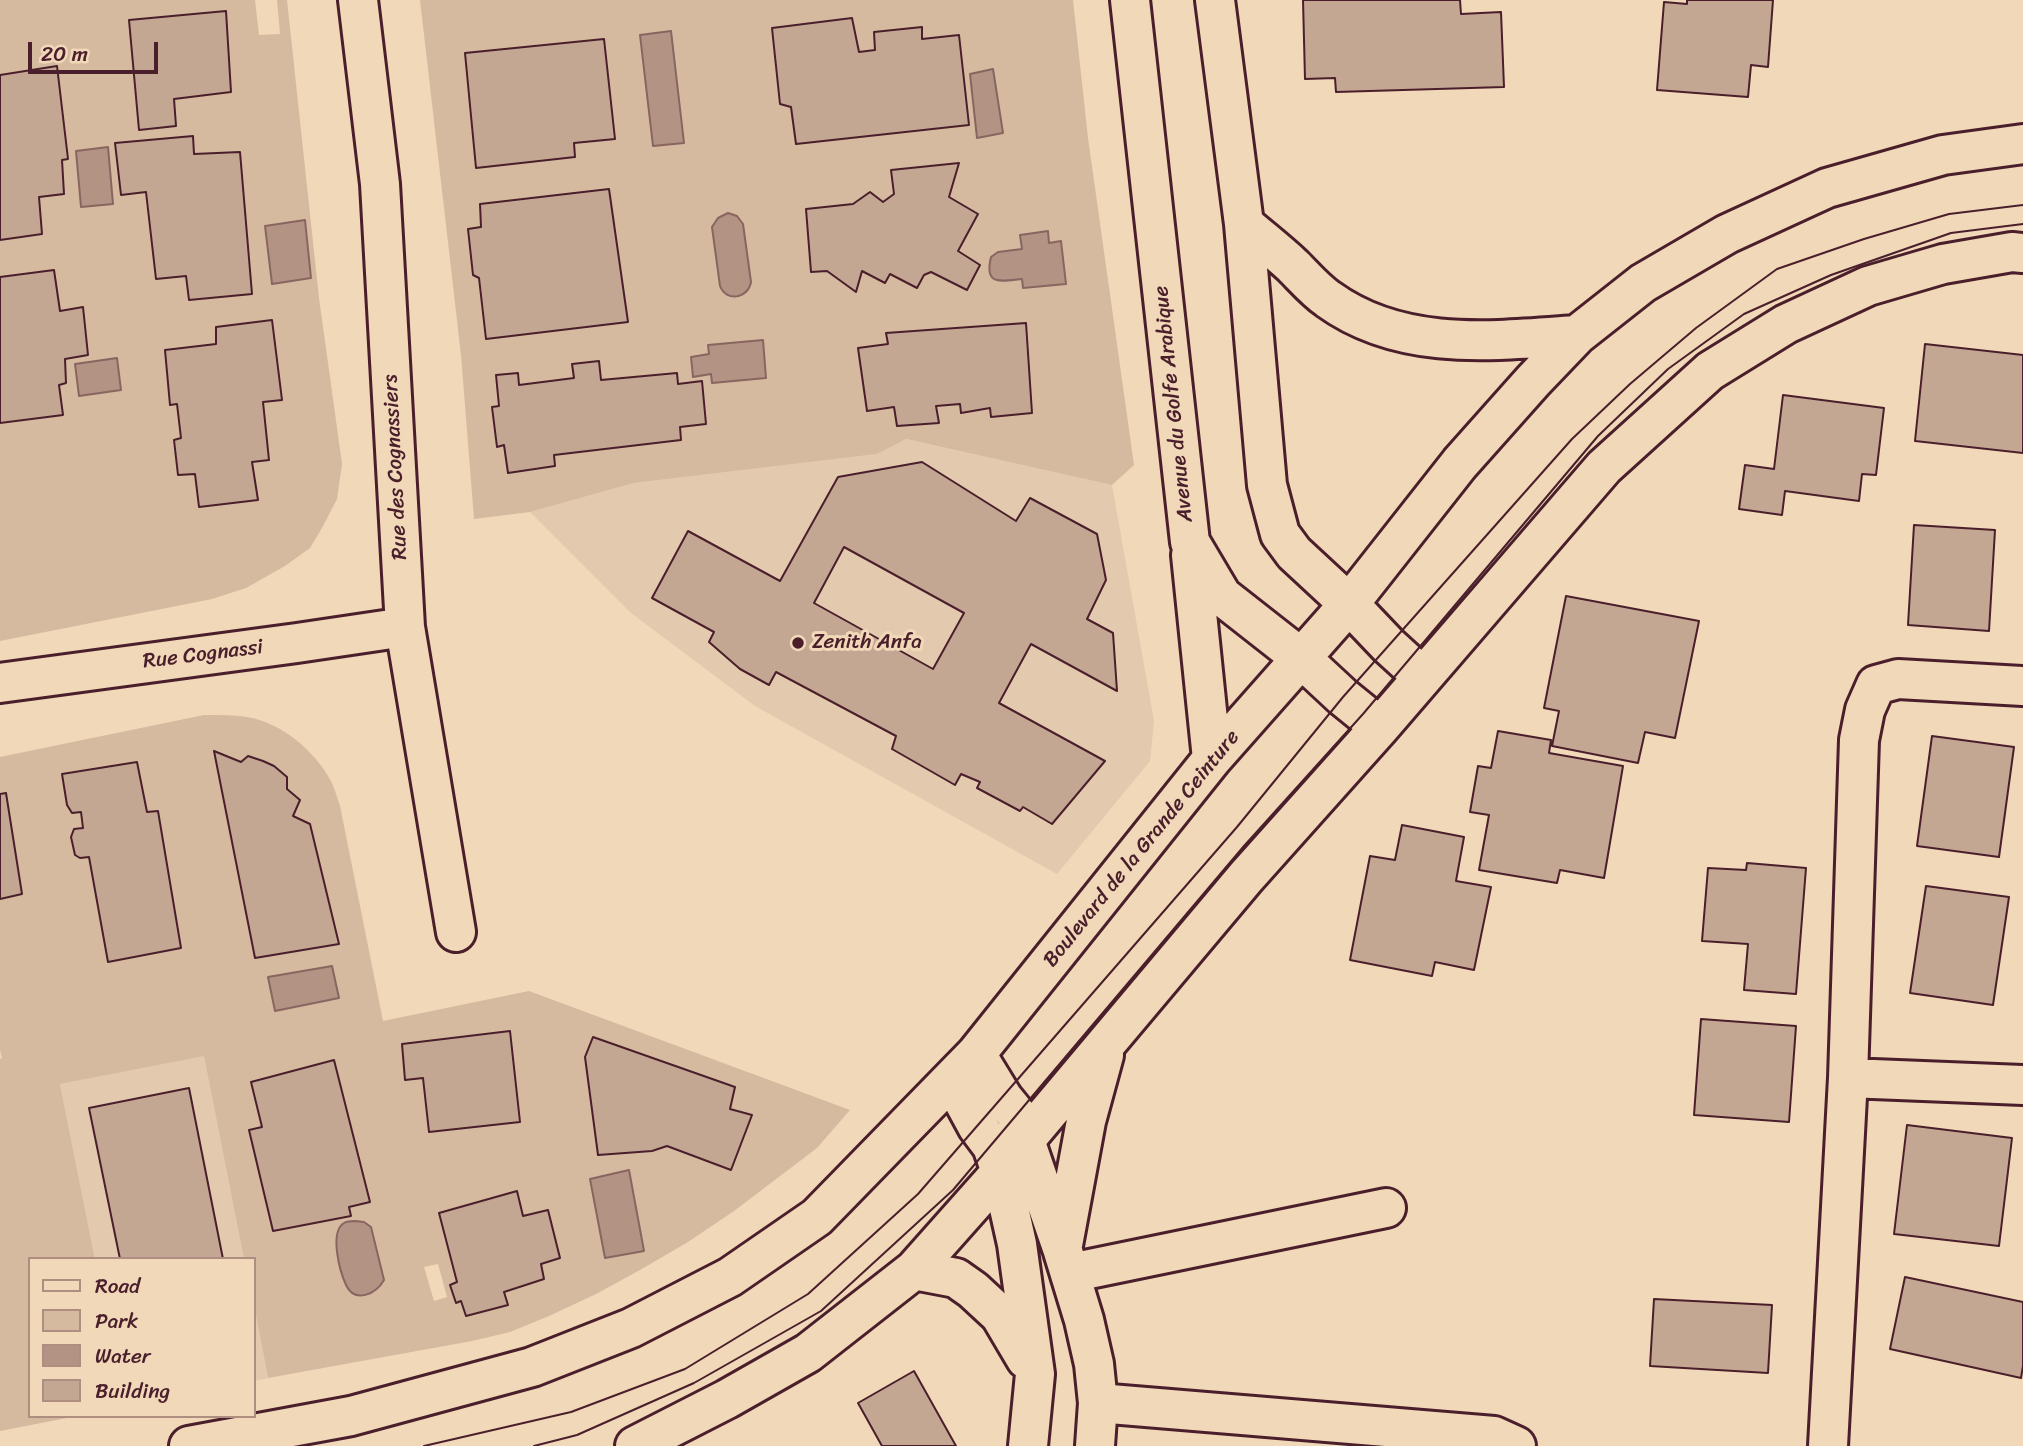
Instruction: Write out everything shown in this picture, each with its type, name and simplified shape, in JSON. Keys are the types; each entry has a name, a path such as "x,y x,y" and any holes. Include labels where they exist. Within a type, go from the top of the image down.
{"street":[{"name":"Rue des Cognassiers","path":"358,0 380,184 405,627 456,932"},
{"name":"Avenue du Golfe Arabique","path":"1129,0 1190,542 1222,596 1301,658 1380,727"},
{"path":"1215,0 1244,224 1267,485 1280,534 1300,558 1423,677"},
{"name":"Boulevard de la Grande Ceinture","path":"189,1446 351,1416 531,1367 631,1328 730,1277 817,1217 964,1067 1212,759 1349,604 1460,463 1577,335 1643,283 1727,234 1827,188 1943,155 2023,144"},
{"path":"1244,224 1327,299 1372,325 1416,337 1496,341 1577,335"},
{"path":"635,1446 727,1399 808,1353 914,1270 1001,1172 1259,862 1380,727 1604,467 1710,370 1786,324 1868,286 1943,264 2023,253"},
{"path":"1190,542 1212,759"},
{"name":"Rue Cognassi","path":"0,683 405,627"},
{"path":"1828,1446 1848,1078 1859,740 1865,710 1876,685 1898,679 2023,686"},
{"path":"1066,1261 1086,1121 1108,1041"},
{"path":"964,1067 1003,1098 1016,1114 1025,1140 1084,1320 1094,1364 1098,1403 1095,1446"},
{"path":"964,1067 977,1126 992,1146 1001,1172 1017,1244 1035,1374 1028,1446"},
{"path":"1848,1078 2023,1085"},
{"path":"1066,1261 1386,1208"},
{"path":"914,1270 956,1278 973,1290 1000,1315 1035,1374"},
{"path":"1098,1403 1494,1436 1516,1446"}],"shaded area":[{"path":"905,439 1112,485 1154,721 1150,761 1057,874 755,706 631,613 530,512 634,483 877,454"},
{"path":"204,1055 244,1257 95,1257 60,1084"},
{"path":"256,1315 268,1378 256,1381"}],"green space":[{"path":"0,0 255,0 259,35 280,34 277,0 287,0 319,298 342,464 337,499 310,548 246,588 212,599 0,641 0,423 63,415 59,385 66,383 65,359 88,355 83,308 60,311 54,270 0,277 0,240 42,234 39,197 64,194 62,160 68,158 57,66 0,75","holes":["225,11 231,91 174,99 139,130 129,20","193,136 194,154 252,294 189,300 186,276 157,279 146,192 121,195","272,321 281,400 263,402 269,459 252,462 258,500 199,506 195,474 178,475 174,440 181,438 177,404 170,404 165,350 216,344 216,327"]},
{"path":"420,0 1073,0 1088,138 1134,465 1112,485 906,439 877,454 634,483 530,512 474,519 461,355","holes":["852,18 859,52 875,50 875,32 921,27 922,39 959,35 969,125 796,144 791,107 780,104 772,29","671,31 684,143 653,146 640,35","604,40 615,138 574,143 575,157 476,168 465,53","993,70 1003,133 978,138 970,75","959,163 949,197 977,214 958,251 980,265 967,290 931,272 924,275 916,288 890,274 885,283 862,271 855,292 827,271 811,272 806,209 883,202 894,194 891,170","609,189 627,322 473,275 468,230 481,227 480,204","1047,231 1049,243 1024,288 1022,278 998,252 1022,249 1021,235","1026,324 1032,413 992,417 990,408 961,412 960,404 936,406 939,422 897,425 894,407 867,411 859,348 888,344 886,334","708,345 766,378 712,382 712,374 691,357 709,354","599,361 601,380 676,373 678,384 705,424 680,427 681,440 554,455 555,466 508,473 504,445 498,447 499,406 496,375 518,373 519,385 574,378 572,364"]},
{"path":"204,715 231,715 260,720 284,732 306,749 316,759 334,787 383,1021 529,991 850,1110 817,1148 734,1211 640,1270 549,1316 510,1332 472,1341 268,1378 256,1315 256,1257 244,1257 204,1056 60,1084 95,1257 28,1257 28,1418 67,1418 0,1431 0,899 6,793 0,794 0,757","holes":["214,752 241,762 248,756 269,764 287,777 287,789 299,800 293,816 310,824 339,944 255,957","509,1031 520,1121 429,1132 423,1078 405,1079 402,1044","593,1037 735,1086 730,1109 752,1115 731,1170 667,1146 651,1151 598,1155 585,1058","334,1060 369,1202 349,1207 350,1216 273,1231 249,1130 262,1127 251,1082","516,1191 523,1216 548,1211 560,1258 541,1264 544,1279 504,1292 508,1305 461,1301 456,1303 450,1285 457,1282 439,1213","438,1264 447,1297 434,1301 424,1267"]}],"water":[{"path":"671,31 684,143 653,146 640,35"},
{"path":"993,69 1003,133 977,138 970,74"},
{"path":"108,147 113,204 81,207 76,151"},
{"path":"728,213 737,216 743,224 751,282 746,292 737,296 727,295 720,286 712,227 718,218"},
{"path":"305,220 311,278 272,284 265,226"},
{"path":"1048,231 1049,243 1061,241 1066,284 1023,288 1022,279 1001,281 992,277 989,266 991,257 998,252 1022,249 1020,235"},
{"path":"763,340 766,378 712,383 711,374 693,377 691,357 709,354 708,345"},
{"path":"117,358 121,390 79,396 75,364"},
{"path":"332,966 339,998 275,1011 268,977"},
{"path":"629,1170 644,1251 605,1258 590,1179"},
{"path":"345,1222 364,1222 371,1227 384,1280 371,1293 365,1295 355,1294 346,1285 336,1243 340,1228"}],"building":[{"path":"1303,0 1460,0 1461,14 1501,12 1504,87 1336,92 1335,78 1305,79"},
{"path":"1687,0 1773,0 1768,67 1751,65 1748,97 1657,90 1664,2 1687,4"},
{"path":"226,11 231,92 174,99 176,126 139,130 129,20"},
{"path":"852,18 859,52 875,50 874,32 922,27 922,39 959,35 969,125 796,144 791,107 780,104 772,28"},
{"path":"604,39 615,139 574,143 575,157 476,168 465,53"},
{"path":"57,66 68,159 62,160 64,194 39,197 42,234 0,240 0,75"},
{"path":"193,136 194,154 240,152 252,294 189,300 186,276 156,279 146,192 121,195 115,143"},
{"path":"959,163 949,197 978,214 958,251 980,265 967,290 931,272 924,275 917,288 890,274 885,283 862,271 856,292 827,271 811,272 806,209 853,204 870,192 883,202 894,194 891,170"},
{"path":"609,189 628,322 486,339 479,278 473,275 468,229 481,227 480,204"},
{"path":"54,270 60,311 83,307 88,355 65,359 66,383 59,385 63,415 0,423 0,277"},
{"path":"272,320 282,400 263,402 269,460 252,462 258,500 199,507 195,474 178,475 174,440 181,438 177,404 170,405 165,350 216,344 216,327"},
{"path":"1026,323 1032,413 991,417 990,408 961,413 960,404 936,406 939,423 897,426 894,407 867,411 858,348 888,344 886,333"},
{"path":"1925,344 2023,355 2023,453 1915,441"},
{"path":"599,361 601,380 677,373 678,384 702,381 706,424 680,427 681,440 554,455 555,466 508,473 504,445 497,447 492,407 499,406 496,375 518,373 519,385 574,378 572,364"},
{"path":"1783,395 1884,408 1876,475 1862,474 1859,501 1785,491 1782,515 1739,509 1745,465 1774,469"},
{"name":"Zenith Anfa","path":"922,462 1016,521 1030,498 1097,534 1106,580 1087,619 1113,633 1117,691 1031,644 999,703 1105,761 1052,824 1023,807 1020,811 977,788 980,782 961,774 955,785 892,749 896,736 776,672 769,685 740,669 709,642 714,632 652,598 688,531 780,581 838,477","holes":["844,547 964,613 933,669 814,603"]},
{"path":"1914,525 1995,530 1989,631 1908,625"},
{"path":"1566,596 1699,621 1675,738 1645,732 1638,763 1552,746 1559,711 1544,708"},
{"path":"1498,731 1551,740 1549,753 1623,766 1604,878 1560,870 1557,883 1479,870 1489,815 1470,812 1478,766 1491,768"},
{"path":"1932,736 2014,747 1999,857 1917,846"},
{"path":"214,751 241,762 248,756 263,761 287,777 287,789 300,800 293,816 310,824 339,944 255,958"},
{"path":"137,762 147,812 158,811 181,948 108,962 89,857 80,858 75,855 71,837 74,829 83,828 81,812 72,813 67,805 62,774"},
{"path":"6,793 22,894 0,899 0,794"},
{"path":"1402,825 1464,837 1456,881 1491,887 1474,970 1435,962 1432,976 1350,960 1370,856 1395,860"},
{"path":"1747,863 1806,868 1796,994 1744,990 1748,944 1702,941 1708,868 1746,870"},
{"path":"1926,886 2009,897 1993,1005 1910,993"},
{"path":"1701,1019 1796,1026 1789,1122 1694,1115"},
{"path":"510,1031 520,1122 429,1132 423,1078 405,1080 402,1044"},
{"path":"593,1037 735,1087 730,1109 752,1115 731,1170 667,1146 652,1151 598,1155 585,1057"},
{"path":"334,1060 370,1202 349,1207 351,1216 273,1231 249,1130 262,1127 251,1082"},
{"path":"189,1088 223,1257 120,1257 89,1108"},
{"path":"1907,1125 2012,1138 1999,1246 1894,1234"},
{"path":"517,1191 523,1216 548,1210 560,1258 541,1264 544,1279 504,1292 508,1305 466,1316 461,1301 456,1303 450,1285 457,1282 439,1213"},
{"path":"1905,1277 2023,1302 2021,1378 1890,1349"},
{"path":"1654,1299 1772,1305 1768,1373 1650,1366"},
{"path":"914,1371 956,1446 882,1446 858,1403"}],"tram line":[{"path":"424,1446 571,1412 685,1369 808,1294 918,1194 1237,827 1343,697 1572,439 1630,384 1696,328 1777,269 1949,214 2023,205"},
{"path":"534,1446 577,1435 694,1383 821,1311 953,1190 1244,846 1363,714 1598,436 1668,369 1744,314 1831,275 1951,233 2023,224"}],"place":[{"name":"Zenith Anfa","path":"798,643"}]}
